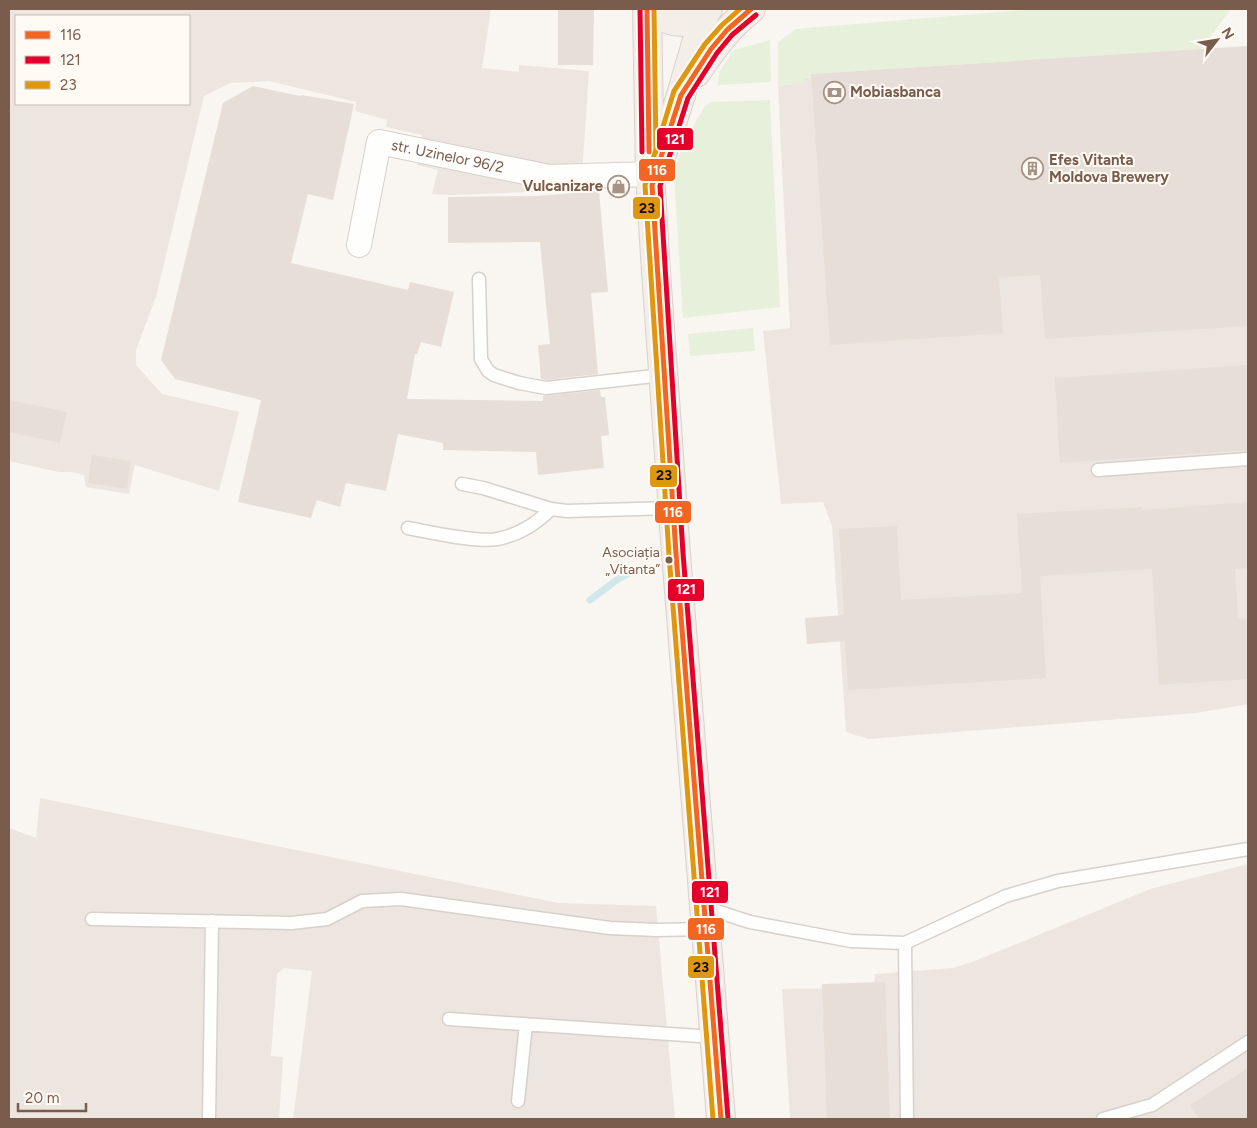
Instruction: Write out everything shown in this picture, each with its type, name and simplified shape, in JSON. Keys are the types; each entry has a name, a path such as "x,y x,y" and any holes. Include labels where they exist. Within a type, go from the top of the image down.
{"main road":[{"path":"647,9 651,180 663,376 721,1119"},
{"path":"654,9 666,19 676,22 696,19 706,11"},
{"path":"681,95 727,30 751,9"},
{"path":"651,180 681,95 706,11"}],"street":[{"name":"str. Uzinelor 96/2","path":"359,245 379,142 549,177 651,180"}],"lane":[{"path":"479,279 481,359 488,371 494,375 519,383 546,388 663,376"},
{"path":"1098,470 1248,459"},
{"path":"462,484 490,490 551,509 567,511 673,508"},
{"path":"408,528 496,540 523,531 537,523 551,509"},
{"path":"92,919 313,922 327,919 362,901 401,900 610,928 657,930 705,918 750,922 851,941 904,942 1006,896 1058,881 1248,849"},
{"path":"209,1119 212,921"},
{"path":"904,942 907,1119"},
{"path":"448,1019 714,1037"},
{"path":"518,1100 526,1024"},
{"path":"1104,1119 1152,1105 1248,1042"}],"shaded area":[{"path":"9,9 491,9 482,68 519,72 519,65 589,71 581,190 451,195 432,194 438,170 417,165 422,135 386,127 387,120 355,111 356,102 269,81 230,83 204,96 156,297 136,350 136,365 162,394 239,412 219,491 135,465 129,494 86,487 84,475 72,472 59,472 9,461"},
{"name":"Efes Vitanta Moldova Brewery","path":"1248,50 1248,704 1196,713 868,739 846,732 832,526 823,502 781,504 763,331 790,328 778,86 804,83 804,78"},
{"path":"40,798 558,903 656,906 675,1119 293,1119 312,971 284,968 277,974 271,1056 283,1057 279,1119 9,1119 9,828 36,838"},
{"path":"1248,864 1248,1119 790,1119 782,989 874,988 875,974 953,968 975,961 1150,889"}],"green space":[{"path":"1037,9 1231,9 1201,49 812,74 812,77 804,78 804,83 778,86 778,42 796,29"},
{"path":"770,40 771,82 718,85 719,72 734,50"},
{"path":"770,100 780,307 683,318 674,174 682,146 705,106 711,102"},
{"path":"753,328 755,351 690,356 688,334"}],"building":[{"path":"558,9 594,9 593,65 558,65"},
{"name":"Efes Vitanta Moldova Brewery","path":"1248,46 1248,326 1045,339 1040,275 999,278 1003,333 830,345 811,74"},
{"path":"253,86 300,96 354,104 333,200 308,194 291,263 408,290 410,282 454,292 441,347 421,342 417,354 415,354 407,399 543,401 543,396 600,390 601,397 605,397 609,435 601,436 604,468 538,475 536,452 443,450 443,443 398,434 386,491 346,483 340,507 317,500 311,518 238,502 261,400 175,379 161,360 223,103"},
{"path":"599,191 608,292 591,293 598,374 541,379 538,345 550,344 540,242 448,243 448,197 537,196"},
{"path":"1248,365 1248,450 1060,463 1055,378"},
{"path":"9,400 67,412 60,443 9,432"},
{"path":"92,455 131,461 127,489 88,483"},
{"path":"1248,502 1248,568 1235,569 1238,619 1248,618 1248,679 1159,685 1152,569 1040,576 1046,678 848,690 845,641 807,644 805,618 844,615 839,529 897,526 901,600 1022,593 1017,514 1142,507 1142,510"},
{"path":"885,982 890,1119 827,1119 822,984"},
{"path":"1248,1068 1248,1119 1199,1119 1190,1105"}],"waterway":[{"path":"590,600 618,579 631,572"}],"transit line":[{"name":"121","path":"640,9 642,152"},
{"name":"116","path":"647,9 649,152"},
{"name":"23","path":"654,9 656,152"},
{"name":"23","path":"713,1119 669,555 645,185 674,91 705,44 740,9"},
{"name":"116","path":"721,1119 676,554 652,185 681,95 711,49 727,30 751,9"},
{"name":"121","path":"728,1118 683,553 660,186 688,98 717,53 732,35 756,15"}],"place":[{"name":"Mobiasbanca","path":"834,92"},
{"name":"Efes Vitanta Moldova Brewery","path":"1033,169"},
{"name":"Vulcanizare","path":"619,186"},
{"name":"Asociația „Vitanta”","path":"669,560"}]}
